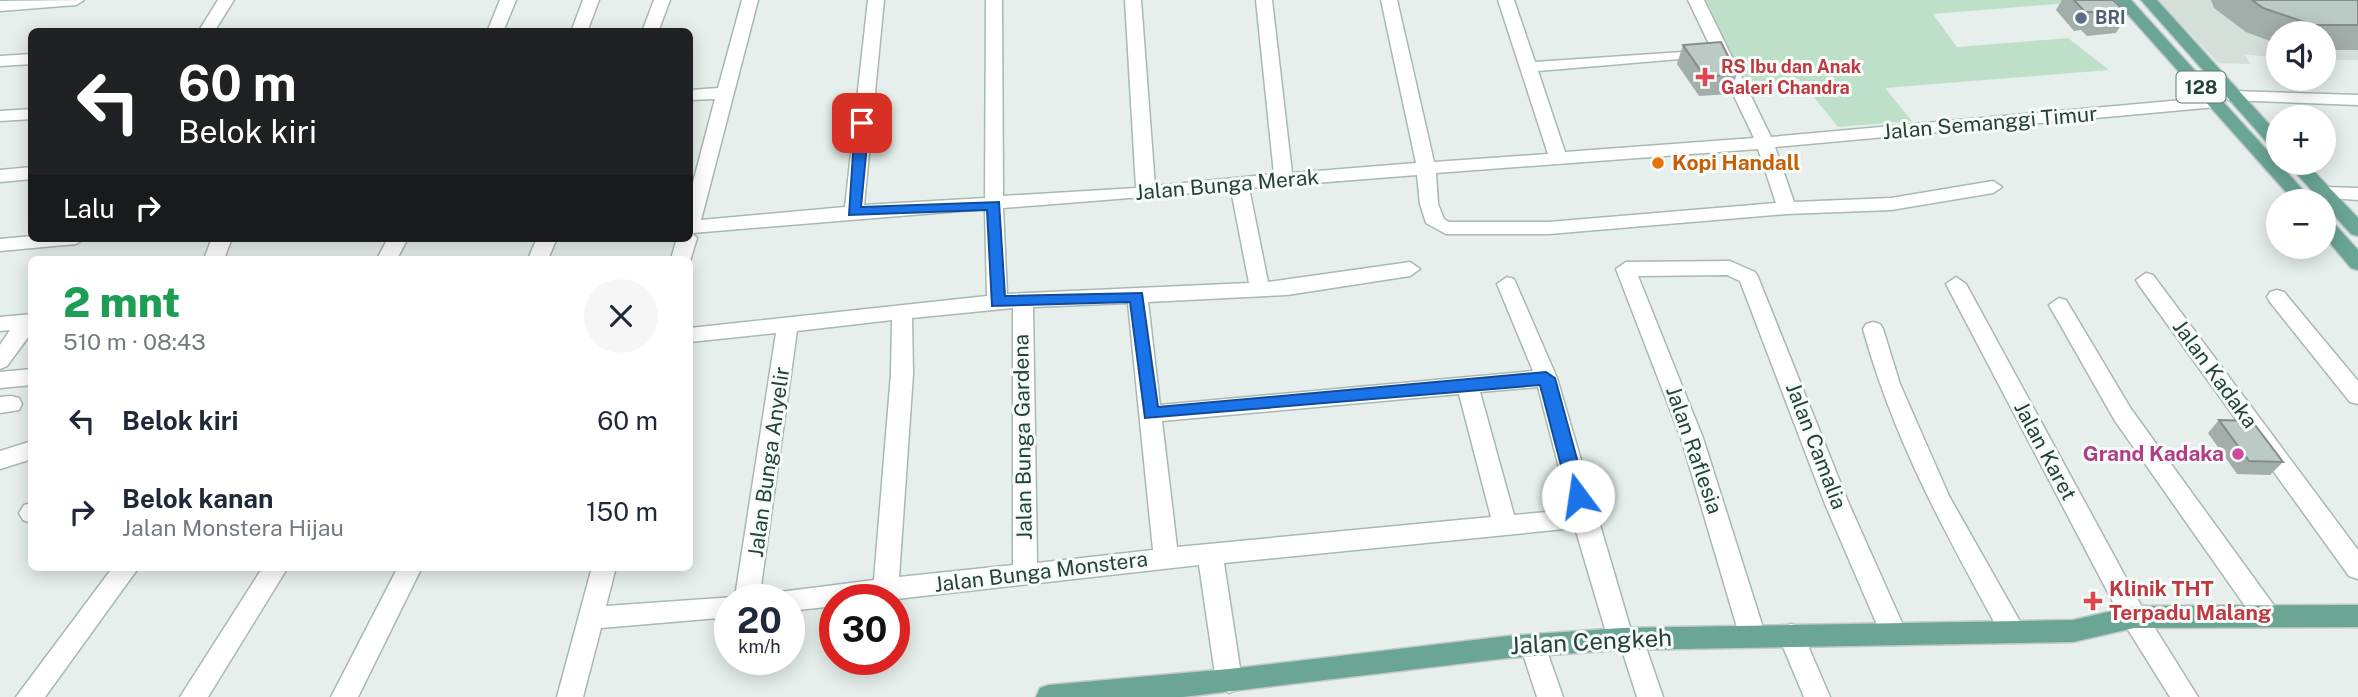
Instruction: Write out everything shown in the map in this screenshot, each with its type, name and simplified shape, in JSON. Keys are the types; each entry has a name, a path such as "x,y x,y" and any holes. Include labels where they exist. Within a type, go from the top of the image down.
{"main road":[{"name":"128","path":"2123,0 2266,157"},
{"name":"128","path":"2149,0 2266,131"},
{"name":"128","path":"2282,175 2294,189"},
{"path":"2307,175 2320,189"},
{"path":"2336,206 2358,230"},
{"path":"2336,238 2358,263"},
{"name":"Jalan Cengkeh","path":"1049,697 1229,681 1533,645 1626,638 2073,631 2134,617 2358,616"}],"street":[{"path":"0,6 76,0"},
{"path":"208,28 226,0"},
{"path":"492,28 508,0"},
{"path":"580,28 591,0"},
{"path":"652,28 662,0"},
{"path":"693,216 750,0"},
{"path":"854,212 876,0"},
{"path":"994,0 997,302"},
{"path":"1133,0 1146,193"},
{"path":"1264,0 1269,68 1284,179"},
{"path":"1389,0 1426,168 1429,204 1435,220 1441,226 1456,229 1549,228 1787,208 1891,204 1993,187"},
{"path":"1506,0 1558,157"},
{"path":"1696,0 1765,143 1787,208"},
{"path":"1528,67 1720,53"},
{"path":"0,61 28,59"},
{"path":"693,95 725,93"},
{"path":"2234,96 2358,100"},
{"name":"Jalan Semanggi Timur","path":"1765,143 2216,102"},
{"path":"0,116 28,114"},
{"name":"Jalan Bunga Merak","path":"693,227 854,212 994,205 1146,193 1558,157 1765,143"},
{"path":"0,176 28,173"},
{"path":"1239,184 1260,290"},
{"path":"2336,193 2358,194"},
{"path":"0,245 33,242"},
{"name":"Jalan Camalia","path":"1626,269 1730,268 1748,277 1838,505 1894,634"},
{"path":"693,335 997,302 1260,290 1339,282 1410,269"},
{"name":"Jalan Raflesia","path":"1626,269 1692,438 1752,634"},
{"name":"Jalan Kadaka","path":"2146,280 2358,569"},
{"path":"1507,284 1546,378 1584,518 1626,638 1650,697"},
{"name":"Jalan Karet","path":"1956,284 2134,617 2185,697"},
{"path":"1137,296 1166,558"},
{"path":"2277,297 2358,396"},
{"name":"Jalan Bunga Gardena","path":"1023,300 1025,573"},
{"path":"2059,305 2123,415 2266,615"},
{"path":"886,584 902,374 902,312"},
{"path":"0,324 28,321"},
{"name":"Jalan Bunga Anyelir","path":"749,584 788,323"},
{"path":"0,361 28,324"},
{"path":"1872,329 1889,384 1938,499 2013,632"},
{"path":"0,380 28,377"},
{"path":"1151,414 1546,378"},
{"path":"1467,384 1506,524"},
{"path":"0,460 28,451"},
{"name":"Jalan Bunga Monstera","path":"910,587 1166,558 1584,518"},
{"path":"1210,554 1229,681"},
{"path":"29,697 124,571"},
{"path":"193,697 273,571"},
{"path":"344,697 408,571"},
{"path":"570,697 603,571"},
{"path":"592,618 714,607"},
{"path":"1791,635 1817,697"},
{"path":"1533,645 1550,697"}],"shaded area":[{"path":"2158,0 2358,0 2358,60 2336,60 2336,21 2266,21 2266,57 2244,54 2251,64 2218,63"}],"green space":[{"path":"1706,0 2107,0 1933,14 1957,47 2068,38 2109,70 1885,88 1912,121 1838,127 1799,79 1744,84"}],"building":[{"path":"2074,0 2113,0 2128,14 2098,17 2092,12 2085,12"},
{"path":"2252,0 2358,0 2358,25 2336,25 2336,21 2301,21 2263,8"},
{"path":"1721,42 1737,74 1705,77 1683,45"},
{"path":"2219,420 2252,421 2283,462 2249,461"}],"place":[{"name":"BRI","path":"2081,18"},
{"name":"RS Ibu dan Anak Galeri Chandra","path":"1705,77"},
{"name":"Kopi Handall","path":"1658,163"},
{"name":"Grand Kadaka","path":"2238,454"},
{"name":"Klinik THT Terpadu Malang","path":"2093,601"}],"route":[{"path":"862,123 854,212 994,205 997,302 1137,296 1151,414 1546,378 1578,496"}]}
